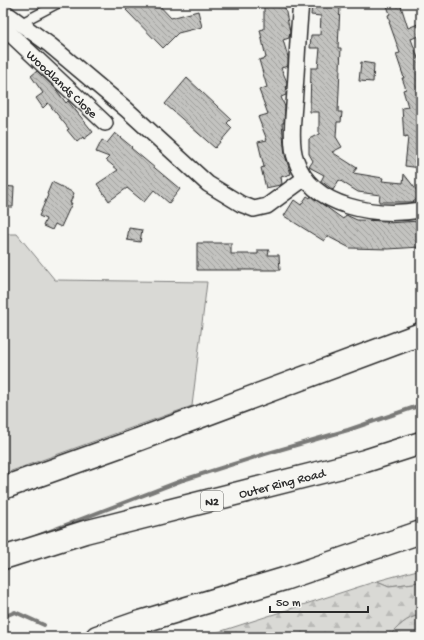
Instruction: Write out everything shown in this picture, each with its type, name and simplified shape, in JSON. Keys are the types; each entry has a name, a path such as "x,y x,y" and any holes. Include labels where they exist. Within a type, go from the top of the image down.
{"highway":[{"path":"3,488 140,439 421,334"},
{"name":"Outer Ring Road","path":"3,558 85,532 364,461 421,443"},
{"path":"97,637 137,623 284,579 421,532"}],"street":[{"path":"3,3 3,16"},
{"path":"301,3 298,25 292,135 295,160 305,178 311,186 353,208 383,213 421,210"},
{"path":"3,11 50,45 126,109 208,184 241,204 254,209 267,206 305,178"},
{"name":"Woodlands Close","path":"3,27 105,123"}],"lane":[{"path":"21,23 59,3"}],"green space":[{"path":"3,234 17,234 55,280 207,282 192,406 3,474"},
{"path":"421,569 421,581 414,583 389,586 377,581"},
{"path":"377,581 389,586 421,581 421,615 407,620 388,637 203,637"},
{"path":"421,615 421,637 388,637 407,620"}],"building":[{"path":"134,3 157,3 171,18 198,11 202,27 178,33 163,48 126,10"},
{"path":"264,3 284,3 290,32 289,38 283,40 288,57 288,66 281,68 287,82 286,95 281,97 285,107 284,123 282,123 285,155 291,174 281,177 282,184 266,188 261,168 264,167 258,142 267,140 258,117 268,114 259,90 267,87 259,60 266,58 260,30 264,29"},
{"path":"312,3 328,3 328,6 340,7 338,48 341,48 338,112 342,112 341,122 337,122 336,137 342,147 332,152 357,168 353,173 383,178 382,181 403,183 404,174 421,196 413,202 379,202 380,195 358,192 339,180 333,190 321,181 324,175 309,167 313,161 309,154 309,139 319,134 319,112 310,112 311,68 318,68 320,48 310,48 311,35 320,35 321,16 311,15"},
{"path":"386,3 400,3 408,28 418,24 421,32 421,35 411,39 418,58 421,57 421,168 405,166 408,137 404,138 402,108 408,107 403,90 406,89 396,54 400,53 389,22 388,15 390,14"},
{"path":"361,62 374,64 373,82 359,81"},
{"path":"37,71 55,88 66,103 68,101 93,132 77,142 67,130 69,129 48,103 43,108 36,98 43,93 31,76"},
{"path":"187,78 231,119 227,123 232,128 215,148 165,104"},
{"path":"115,133 180,189 169,203 154,190 144,202 127,188 109,201 97,184 118,170 106,160 109,157 96,152 102,140 107,143"},
{"path":"52,182 74,193 70,203 72,203 61,227 55,224 52,230 43,226 46,219 39,216"},
{"path":"3,186 14,187 13,207 3,207"},
{"path":"307,196 310,198 311,196 343,219 346,215 357,220 388,221 386,223 421,221 421,247 388,249 350,248 327,236 324,241 284,216 294,200 301,205"},
{"path":"129,228 142,230 140,242 127,240"},
{"path":"197,243 231,243 231,254 258,254 258,250 269,250 268,255 279,255 280,270 197,270"}],"waterway":[{"path":"37,536 183,480 348,430 421,405"},
{"path":"3,617 15,612 44,625"}]}
